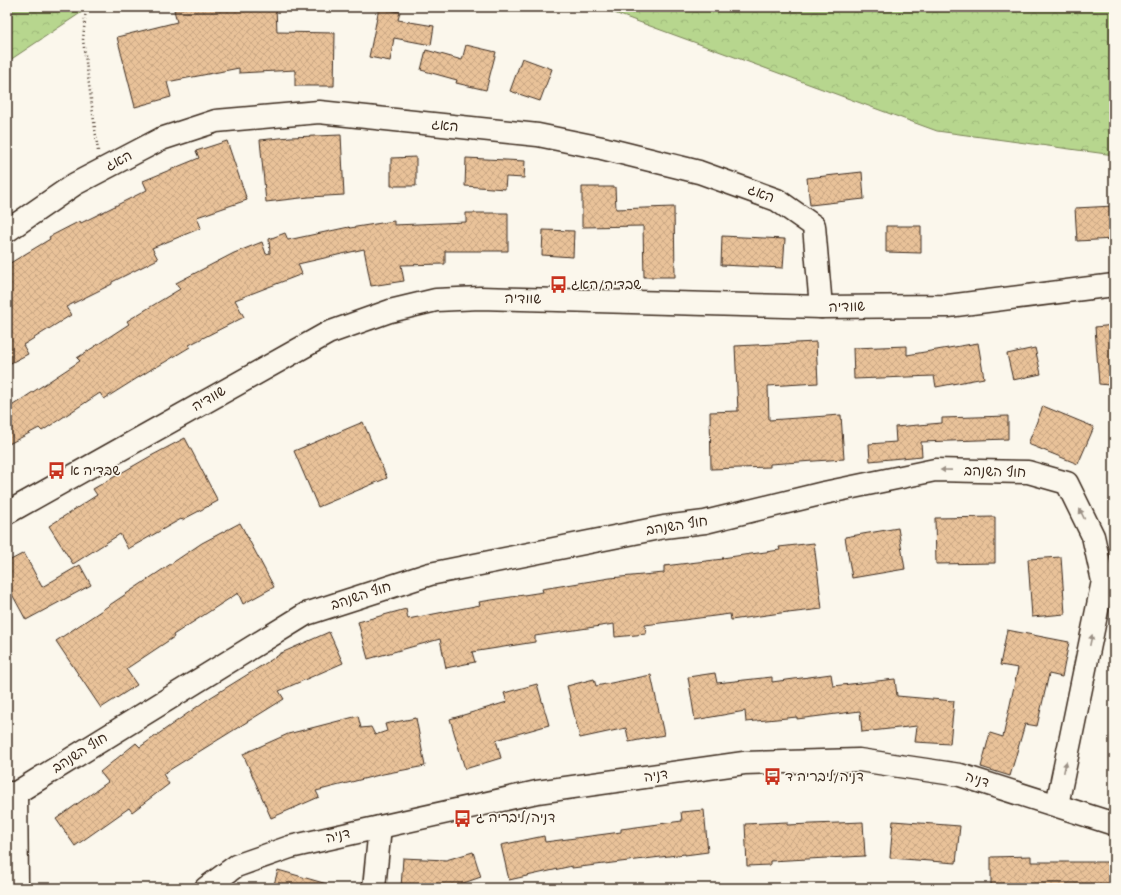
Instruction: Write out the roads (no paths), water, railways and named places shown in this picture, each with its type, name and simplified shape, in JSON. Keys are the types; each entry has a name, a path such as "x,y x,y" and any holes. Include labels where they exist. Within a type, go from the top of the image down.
{"street":[{"name":"האג","path":"7,231 75,184 161,139 216,121 319,112 538,135 602,148 699,172 777,200 814,226 821,307"},
{"name":"שוודיה","path":"7,513 328,333 390,311 436,300 480,298 821,307 948,306 1114,285"},
{"name":"חוף השנהב","path":"11,793 306,614 430,574 664,527 706,522 824,493 936,470 1028,472 1067,483 1093,536 1103,581 1057,805"},
{"name":"דניה","path":"206,888 236,866 290,847 380,826 537,792 744,763 859,760 960,775 1114,823"},
{"path":"11,793 17,882 16,888"},
{"path":"374,888 380,826"}],"place":[{"name":"שבדיה/האג","path":"558,285"},
{"name":"שבדיה א","path":"57,471"},
{"name":"דניה/ליבריה ד","path":"772,777"},
{"name":"דניה/ליבריה ג","path":"463,818"}]}
